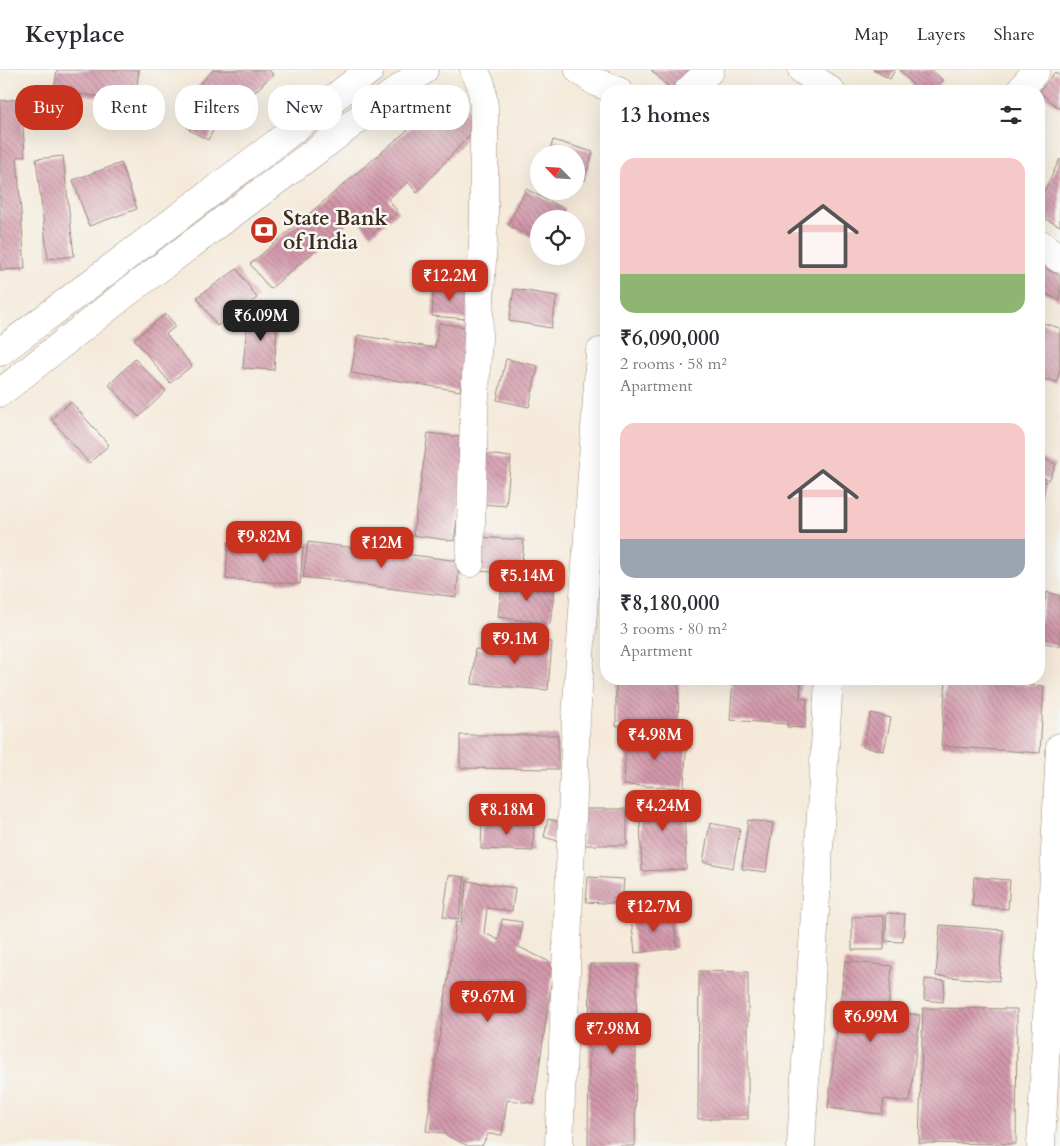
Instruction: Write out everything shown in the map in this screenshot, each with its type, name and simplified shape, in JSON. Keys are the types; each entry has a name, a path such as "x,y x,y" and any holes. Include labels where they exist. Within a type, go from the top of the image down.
{"street":[{"path":"0,352 370,70"},
{"path":"0,393 129,291 424,70"},
{"path":"470,563 474,414 484,222 484,107 481,84 474,70"},
{"path":"579,70 603,85"},
{"path":"694,85 710,70"},
{"path":"802,70 823,85"},
{"path":"1025,85 1036,70"},
{"path":"270,148 285,173"},
{"path":"1045,248 1060,259"},
{"path":"559,1146 576,718 600,352"},
{"path":"801,1146 829,685"},
{"path":"1040,1146 1060,747"}],"building":[{"path":"57,70 139,70 137,85 93,85 93,96 83,95 83,85 55,85"},
{"path":"213,70 269,70 273,74 258,89 258,85 199,85"},
{"path":"651,70 701,70 687,85 667,85"},
{"path":"873,70 895,70 890,79"},
{"path":"900,70 933,70 943,81 939,85 913,85"},
{"path":"1055,72 1060,76 1060,109 1045,97 1045,85"},
{"path":"15,100 15,130 23,130 25,156 17,157 25,269 0,270 0,101"},
{"path":"469,116 475,129 417,193 408,182 388,199 398,212 371,235 355,217 270,289 250,264 408,130 469,130"},
{"path":"189,130 213,130 208,140"},
{"path":"553,140 570,145 552,145"},
{"path":"585,150 593,152 585,178"},
{"path":"63,156 74,256 48,259 36,159"},
{"path":"1060,159 1060,226 1045,219 1045,189"},
{"path":"121,163 137,209 89,226 73,180"},
{"path":"526,189 530,191 530,200 547,200 565,209 530,210 530,236 508,225"},
{"path":"1045,268 1060,276 1060,301 1045,293"},
{"path":"237,269 257,298 217,326 197,297"},
{"path":"434,286 469,289 467,319 432,316"},
{"path":"514,289 557,296 551,328 509,321"},
{"path":"248,313 278,317 274,370 243,368"},
{"path":"166,314 176,326 166,334 192,366 170,383 134,339"},
{"path":"439,323 471,328 460,391 351,373 358,335 435,348"},
{"path":"1045,324 1060,328 1060,370 1057,382 1045,379"},
{"path":"135,359 166,391 139,417 109,385"},
{"path":"506,359 538,366 529,407 497,400"},
{"path":"71,402 109,445 89,463 51,419"},
{"path":"428,433 469,438 454,541 413,535"},
{"path":"487,454 511,457 506,506 482,504"},
{"path":"1045,459 1056,464 1049,480 1045,478"},
{"path":"479,537 524,540 521,574 477,571"},
{"path":"228,542 303,547 300,584 226,579"},
{"path":"308,542 460,561 456,597 303,577"},
{"path":"503,579 555,586 550,624 498,617"},
{"path":"1047,592 1060,596 1060,647 1045,643 1045,600"},
{"path":"502,638 552,642 548,690 472,684 475,649 501,652"},
{"path":"616,685 679,685 678,726 616,726"},
{"path":"733,685 801,685 800,698 807,699 805,728 787,727 787,724 730,720"},
{"path":"946,685 1044,686 1040,753 941,746"},
{"path":"871,713 891,718 884,751 863,747"},
{"path":"626,734 687,737 684,788 624,785"},
{"path":"460,735 558,735 558,769 460,768"},
{"path":"684,793 686,869 642,871 639,795"},
{"path":"583,809 627,809 627,845 583,845"},
{"path":"548,819 563,823 558,841 544,837"},
{"path":"748,820 773,823 766,872 742,869"},
{"path":"482,822 534,824 533,851 481,849"},
{"path":"710,823 740,829 733,868 703,862"},
{"path":"449,875 465,877 459,919 443,917"},
{"path":"588,877 624,879 622,904 586,902"},
{"path":"974,877 1010,880 1008,909 972,906"},
{"path":"467,881 515,888 512,911 487,908 484,933 499,940 502,919 522,922 519,947 554,964 534,1103 507,1100 502,1135 488,1134 482,1146 468,1146 442,1133 426,1131 456,922 461,923"},
{"path":"887,913 905,914 903,942 885,941"},
{"path":"673,914 677,948 635,953 631,918"},
{"path":"884,916 884,950 852,950 852,917"},
{"path":"940,925 1003,930 999,981 936,976"},
{"path":"845,961 892,966 888,1012 920,1015 910,1102 884,1099 882,1114 828,1108"},
{"path":"590,964 637,964 635,1146 588,1146"},
{"path":"699,971 748,972 748,1119 698,1119"},
{"path":"925,979 945,981 943,1002 924,1000"},
{"path":"923,1008 1017,1009 1016,1144 919,1143"}],"place":[{"name":"State Bank of India","path":"264,230"}]}
